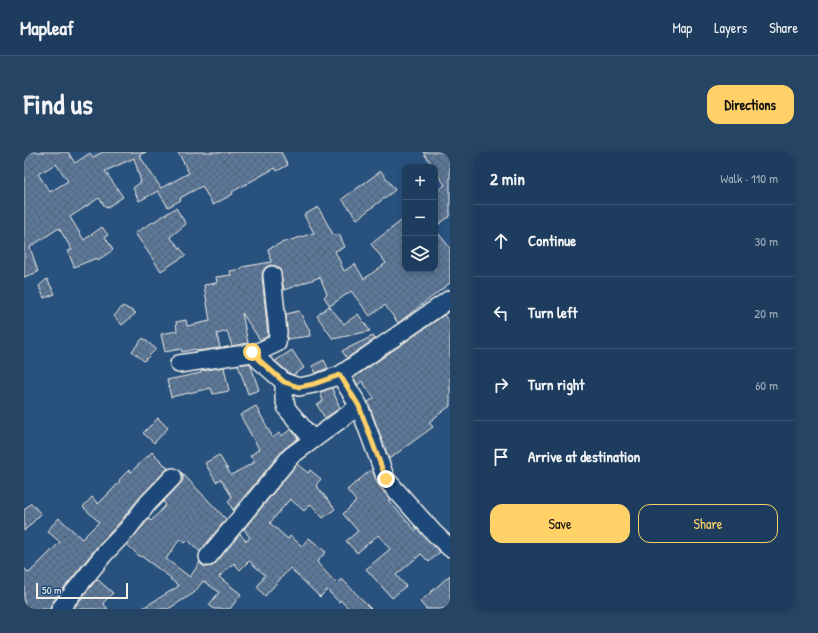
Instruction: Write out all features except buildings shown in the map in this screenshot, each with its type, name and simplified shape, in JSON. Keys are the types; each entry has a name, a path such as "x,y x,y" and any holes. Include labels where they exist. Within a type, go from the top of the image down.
{"street":[{"path":"179,364 258,352 277,342 278,332 272,275"},
{"path":"258,352 259,360 284,382 299,387 314,384 340,375 450,299"},
{"path":"340,375 359,406 386,479 433,532 450,548"},
{"path":"284,382 284,398 287,409 313,440"},
{"path":"208,557 291,456 359,406"},
{"path":"60,609 148,503 173,478"}],"shaded area":[{"path":"92,152 151,152 106,173"}],"route":[{"path":"252,352 258,352 259,360 284,382 299,387 314,384 340,375 359,406 386,479"}]}
